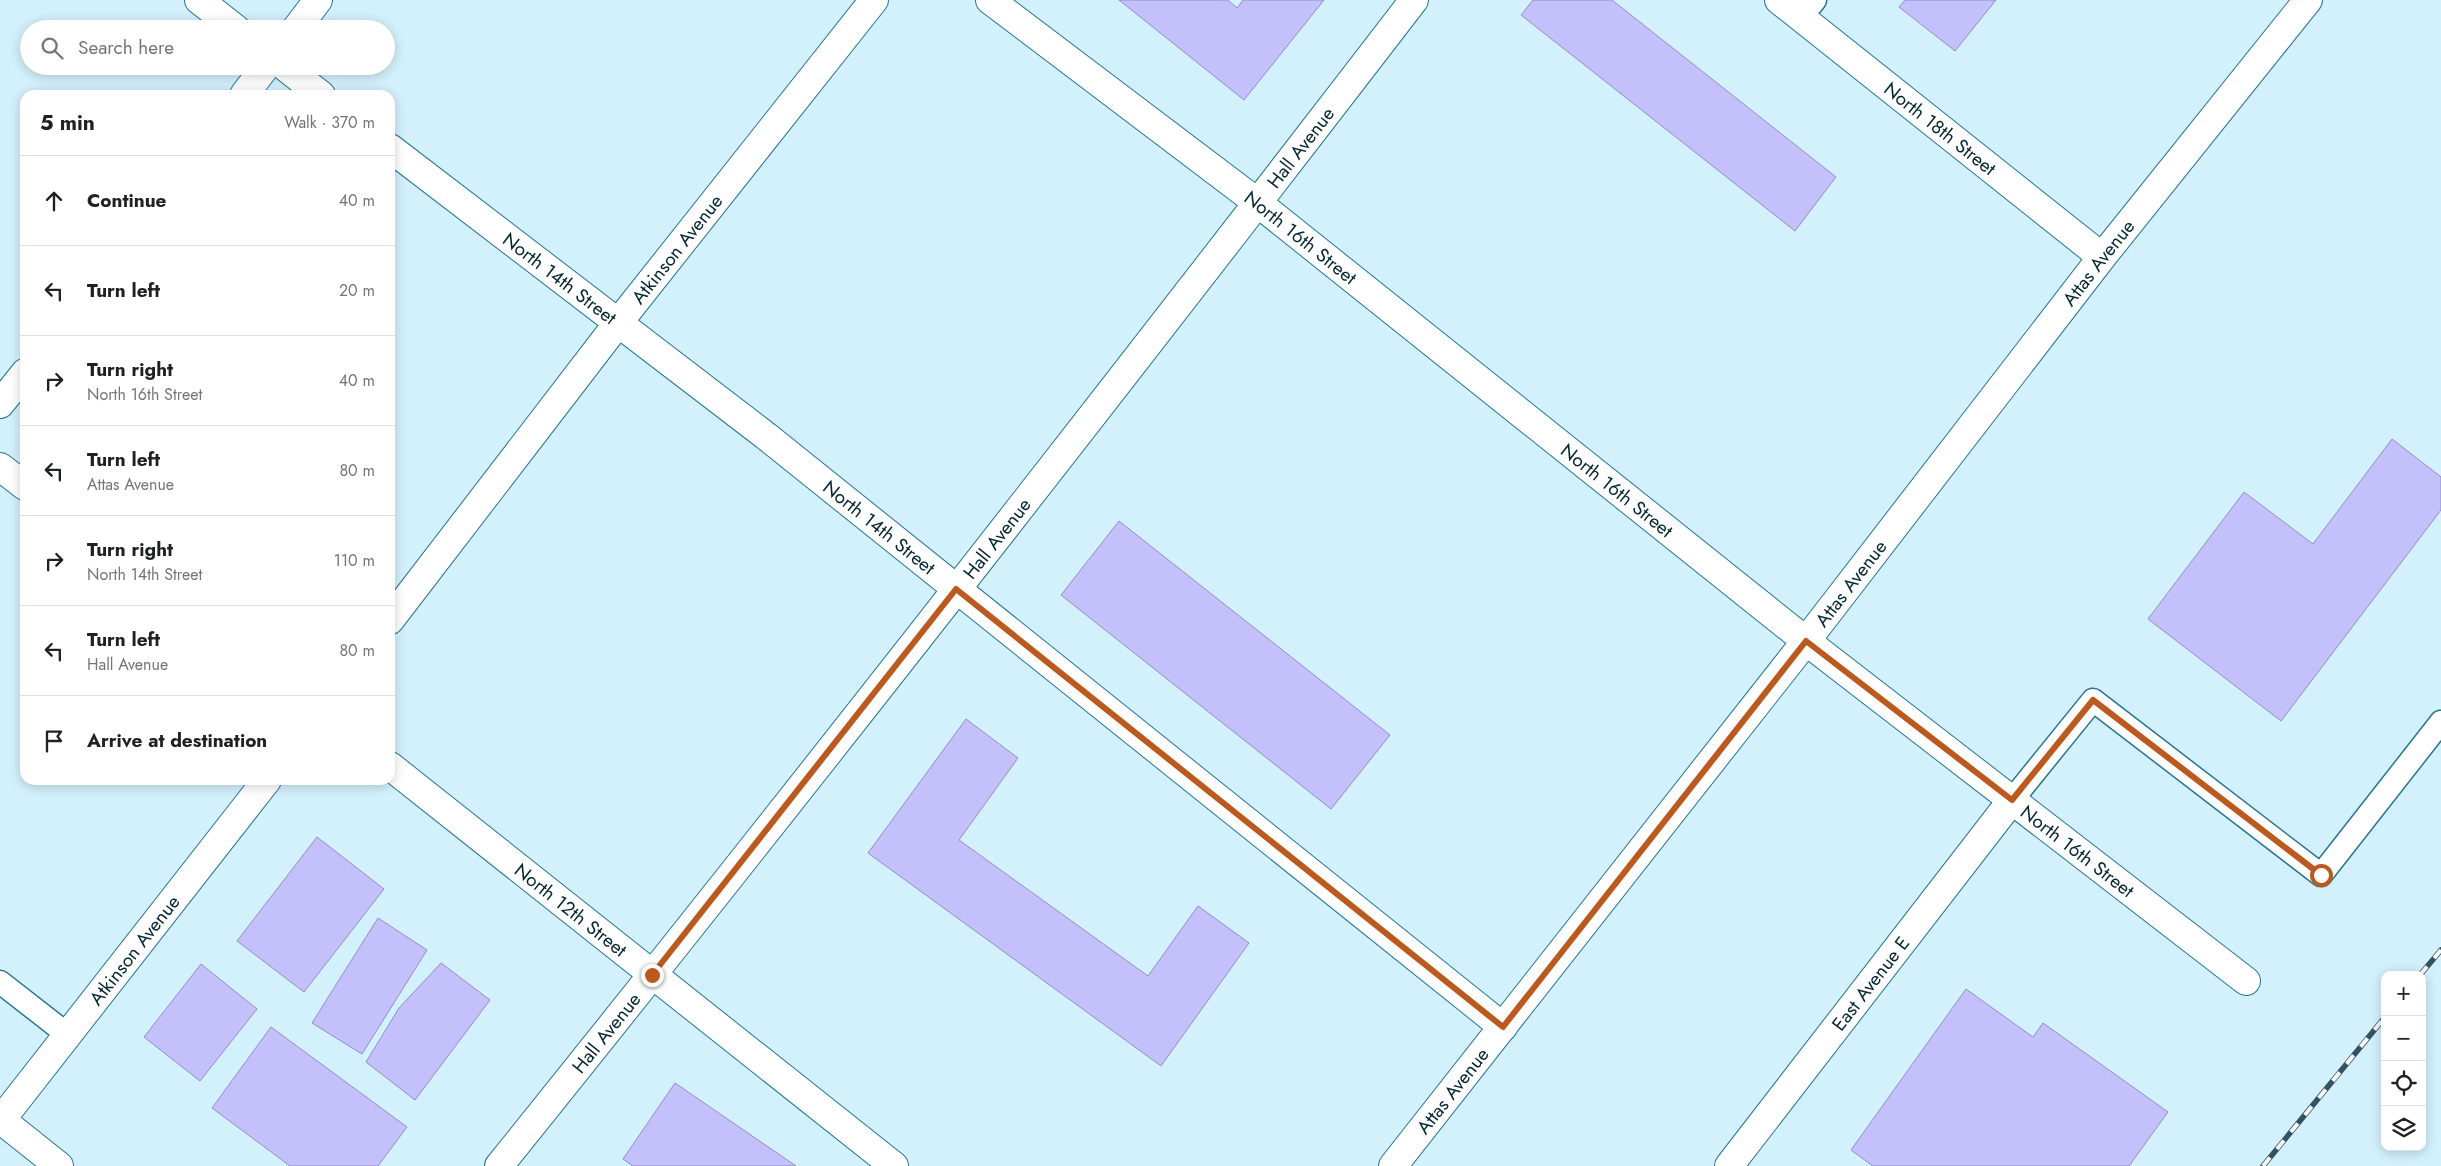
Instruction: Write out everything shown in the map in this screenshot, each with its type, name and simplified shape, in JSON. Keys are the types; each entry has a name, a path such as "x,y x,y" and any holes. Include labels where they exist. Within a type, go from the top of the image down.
{"street":[{"path":"199,0 225,20"},
{"path":"303,20 318,0"},
{"name":"Atkinson Avenue","path":"395,613 618,323 874,0"},
{"name":"North 16th Street","path":"990,0 1258,203 1806,641 2246,981"},
{"name":"Hall Avenue","path":"499,1166 956,589 1414,0"},
{"name":"North 18th Street","path":"1779,0 1808,9 2102,257"},
{"name":"Attas Avenue","path":"1393,1166 1806,641 2102,257 2308,0"},
{"path":"248,90 259,75"},
{"path":"295,75 315,90"},
{"name":"North 14th Street","path":"395,152 766,436 1503,1027"},
{"path":"0,404 20,379"},
{"path":"0,467 20,482"},
{"name":"North 12th Street","path":"395,770 894,1166"},
{"name":"Atkinson Avenue","path":"1,1120 263,785"},
{"name":"East Avenue E","path":"1729,1166 2012,800"},
{"path":"1,1120 59,1166"}],"lane":[{"path":"2012,800 2093,700 2321,875 2441,722"},
{"path":"0,982 68,1035"}],"building":[{"path":"1119,0 1228,0 1237,8 1243,0 1324,0 1244,100"},
{"path":"1533,0 1612,0 1836,177 1795,231 1521,15"},
{"path":"1905,0 1996,0 1955,51 1899,7"},
{"path":"2392,439 2441,477 2441,510 2281,721 2148,619 2244,492 2313,544"},
{"path":"1119,521 1390,735 1331,809 1061,595"},
{"path":"966,719 1018,758 959,840 1148,976 1198,906 1249,943 1161,1066 868,853"},
{"path":"317,837 384,889 304,992 237,941"},
{"path":"378,918 427,950 362,1054 312,1023"},
{"path":"441,963 490,1000 415,1100 366,1062 399,1008"},
{"path":"201,964 257,1009 200,1081 144,1037"},
{"path":"1966,989 2033,1037 2043,1023 2168,1112 2129,1166 1873,1166 1851,1150"},
{"path":"271,1027 407,1127 378,1166 290,1166 212,1108"},
{"path":"675,1083 796,1166 633,1166 623,1159"}],"railway":[{"path":"2423,971 2441,950"},
{"path":"2263,1166 2381,1022"}],"route":[{"path":"652,975 956,589 1503,1027 1806,641 2012,800 2093,700 2321,875"}]}
